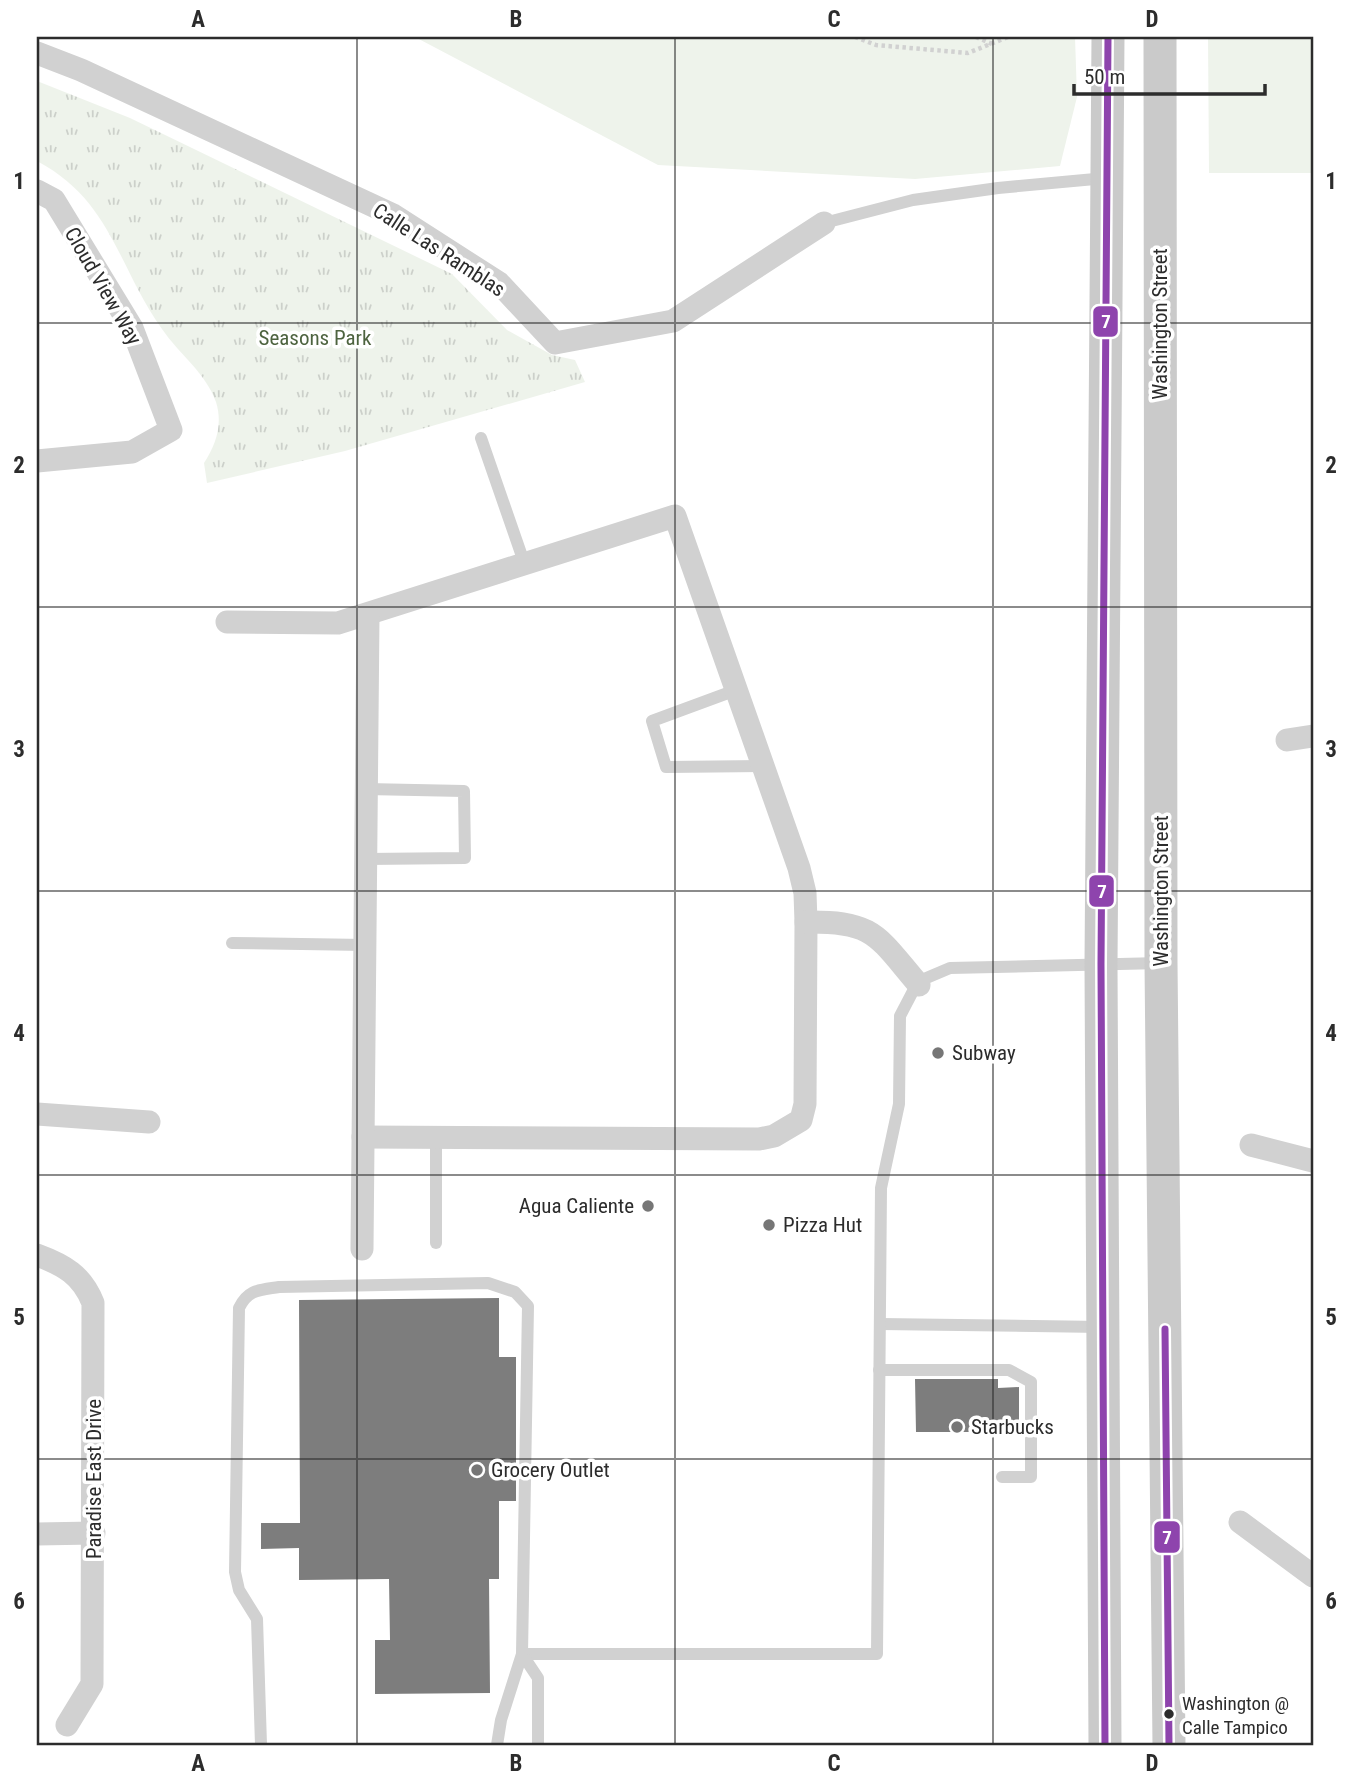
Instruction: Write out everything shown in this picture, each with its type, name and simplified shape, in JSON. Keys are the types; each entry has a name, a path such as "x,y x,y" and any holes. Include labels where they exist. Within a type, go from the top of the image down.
{"main road":[{"path":"1105,1745 1101,964 1108,37"},
{"name":"Washington Street","path":"1160,40 1161,963 1169,1745"}],"street":[{"name":"Calle Las Ramblas","path":"37,53 81,70 393,215 499,283 555,343 673,321 824,223"},
{"name":"Cloud View Way","path":"37,191 54,200 132,328 171,430 132,452 37,461"},
{"path":"227,622 338,623 368,616 675,516 799,868 805,893 806,922 804,1104 801,1120 790,1128 760,1139 363,1137"},
{"path":"362,1249 368,616"},
{"path":"1287,740 1313,736"},
{"path":"806,922 842,922 863,927 884,944 919,985"},
{"path":"37,1114 149,1122"},
{"path":"1251,1145 1313,1161"},
{"name":"Paradise East Drive","path":"37,1255 61,1264 78,1276 93,1303 92,1684 67,1725"},
{"path":"1240,1522 1313,1576"},
{"path":"37,1534 94,1533"}],"lane":[{"path":"824,223 926,198 998,188 1109,178"},
{"path":"481,438 525,565"},
{"path":"736,690 652,721 666,767 763,766"},
{"path":"366,789 464,791 465,859 366,859"},
{"path":"232,943 365,945"},
{"path":"522,1654 877,1654 881,1188 899,1104 900,1016 924,979 950,968 1161,963"},
{"path":"436,1138 436,1243"},
{"path":"261,1745 257,1619 239,1590 235,1572 239,1308 245,1296 254,1291 279,1287 488,1283 515,1292 528,1306 522,1654 508,1694 497,1745"},
{"path":"880,1324 1102,1327"},
{"path":"879,1370 1009,1370 1031,1382 1031,1477 1002,1477"},
{"path":"522,1654 538,1678 538,1745"}],"path":[{"path":"855,37 876,45 968,53 1008,37"},
{"path":"976,37 993,45"}],"green space":[{"path":"415,37 1075,37 1077,97 1060,166 915,179 658,165"},
{"path":"1208,37 1313,37 1313,173 1209,173"},
{"name":"Seasons Park","path":"37,81 130,118 452,274 507,330 552,355 575,360 585,382 345,451 207,483 204,463 217,434 219,418 212,392 162,329 98,215 82,195 62,177 37,161"}],"building":[{"path":"499,1298 499,1357 516,1357 516,1501 499,1501 499,1579 489,1579 490,1693 375,1694 375,1640 390,1640 389,1579 299,1580 299,1548 261,1549 261,1523 300,1523 299,1300"},
{"path":"915,1379 998,1379 998,1388 1019,1387 1019,1432 916,1432"}],"transit line":[{"name":"7","path":"1105,1745 1101,964 1108,37"},
{"name":"7","path":"1165,1329 1169,1745"}],"place":[{"name":"Subway","path":"938,1053"},
{"name":"Agua Caliente","path":"648,1206"},
{"name":"Pizza Hut","path":"769,1225"},
{"name":"Starbucks","path":"957,1427"},
{"name":"Grocery Outlet","path":"477,1470"},
{"name":"Washington @ Calle Tampico","path":"1169,1714"}]}
